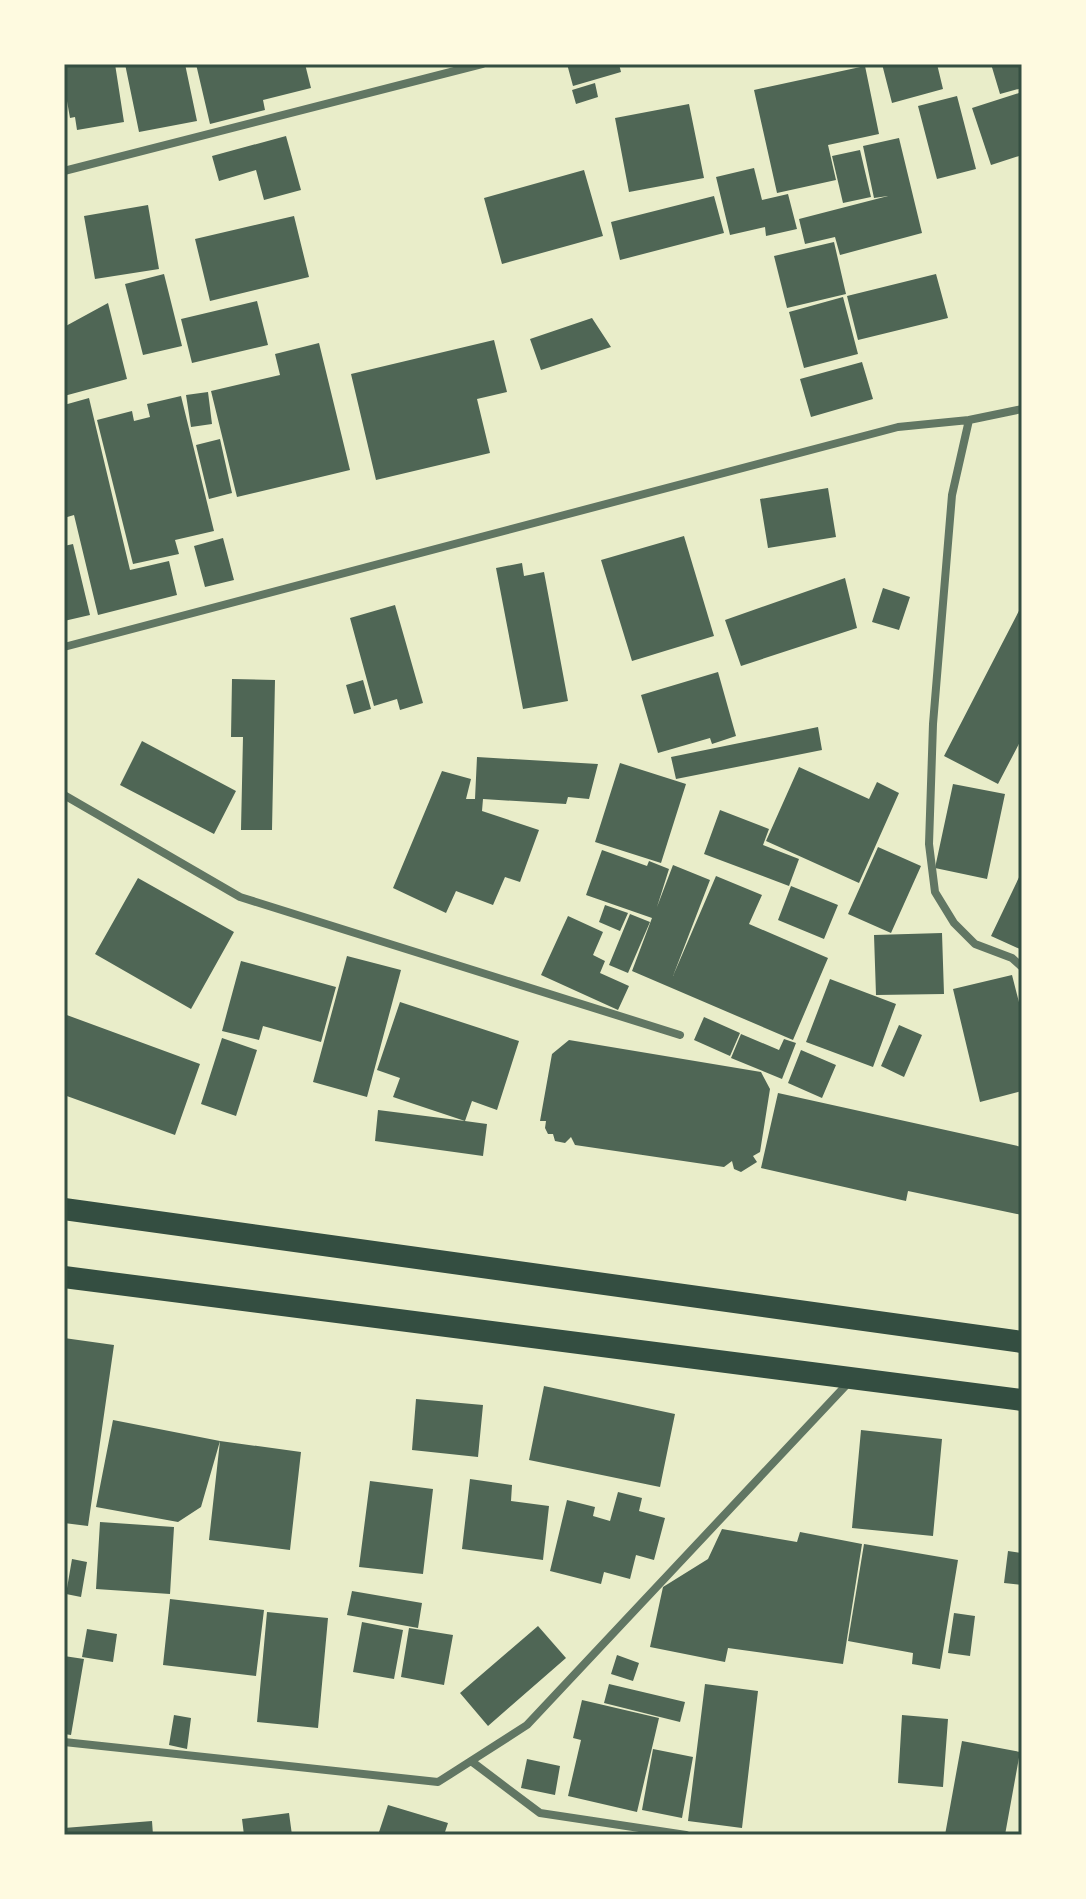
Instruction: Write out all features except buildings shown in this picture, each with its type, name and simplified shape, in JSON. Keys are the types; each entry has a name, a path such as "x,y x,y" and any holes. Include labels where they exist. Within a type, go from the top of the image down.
{"highway":[{"path":"64,1209 1022,1342"},
{"path":"64,1277 1022,1400"}],"street":[{"path":"64,171 482,64"},
{"path":"64,647 898,427 969,420 1022,409"},
{"path":"969,420 952,495 933,724 929,844 935,892 954,923 975,944 1012,958 1022,967"},
{"path":"64,795 240,897 680,1035"},
{"path":"64,1742 438,1782 527,1725 855,1377"},
{"path":"471,1761 540,1813 686,1835"}]}
